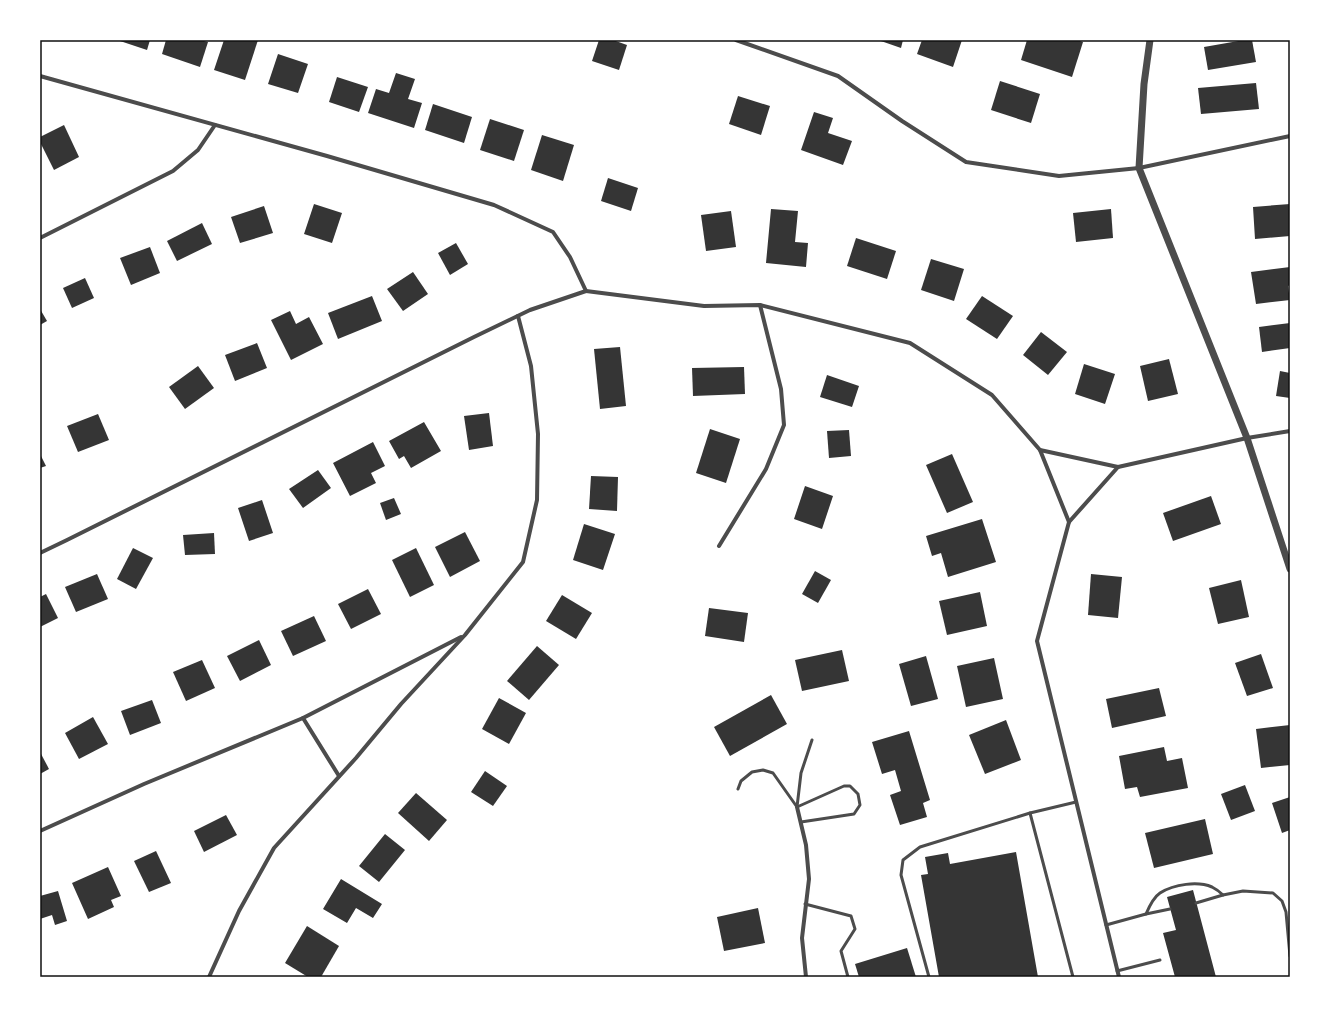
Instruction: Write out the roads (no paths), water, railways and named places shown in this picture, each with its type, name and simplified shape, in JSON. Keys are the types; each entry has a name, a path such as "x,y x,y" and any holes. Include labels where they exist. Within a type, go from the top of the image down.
{"street":[{"path":"736,40 838,76 902,121 966,162 1059,176 1139,168 1290,136"},
{"path":"1150,40 1144,84 1139,168 1247,438 1290,569"},
{"path":"40,76 494,205 553,232 570,257 586,291"},
{"path":"40,238 173,171 198,150 215,125"},
{"path":"40,553 75,537 474,336 552,302 586,291 704,306 760,305 910,343 992,395 1040,450 1069,522"},
{"path":"719,546 766,469 784,425 782,389 760,305"},
{"path":"209,977 239,911 274,848 401,704 465,635 523,562 537,500 538,434 531,366 518,316"},
{"path":"1040,450 1118,467 1247,438 1290,430"},
{"path":"1118,467 1069,522 1037,641 1119,977"},
{"path":"40,831 144,784 303,718 465,635"},
{"path":"303,718 339,776"},
{"path":"797,807 806,846 809,879 802,938 806,977"}],"lane":[{"path":"797,807 801,773 812,740"},
{"path":"738,789 741,781 752,772 763,770 773,773 797,807"},
{"path":"797,807 844,786 850,786 858,794 860,805 854,814 801,822"},
{"path":"929,977 901,876 903,860 920,847 1030,814 1076,802"},
{"path":"1030,814 1073,977"},
{"path":"1146,914 1150,905 1159,893 1175,887 1198,883 1212,888 1223,895"},
{"path":"1196,902 1223,895 1243,892 1274,893 1282,901 1288,912 1290,956"},
{"path":"805,904 851,916 856,929 841,951 848,977"},
{"path":"1106,925 1170,909"},
{"path":"1117,971 1160,960"}]}
